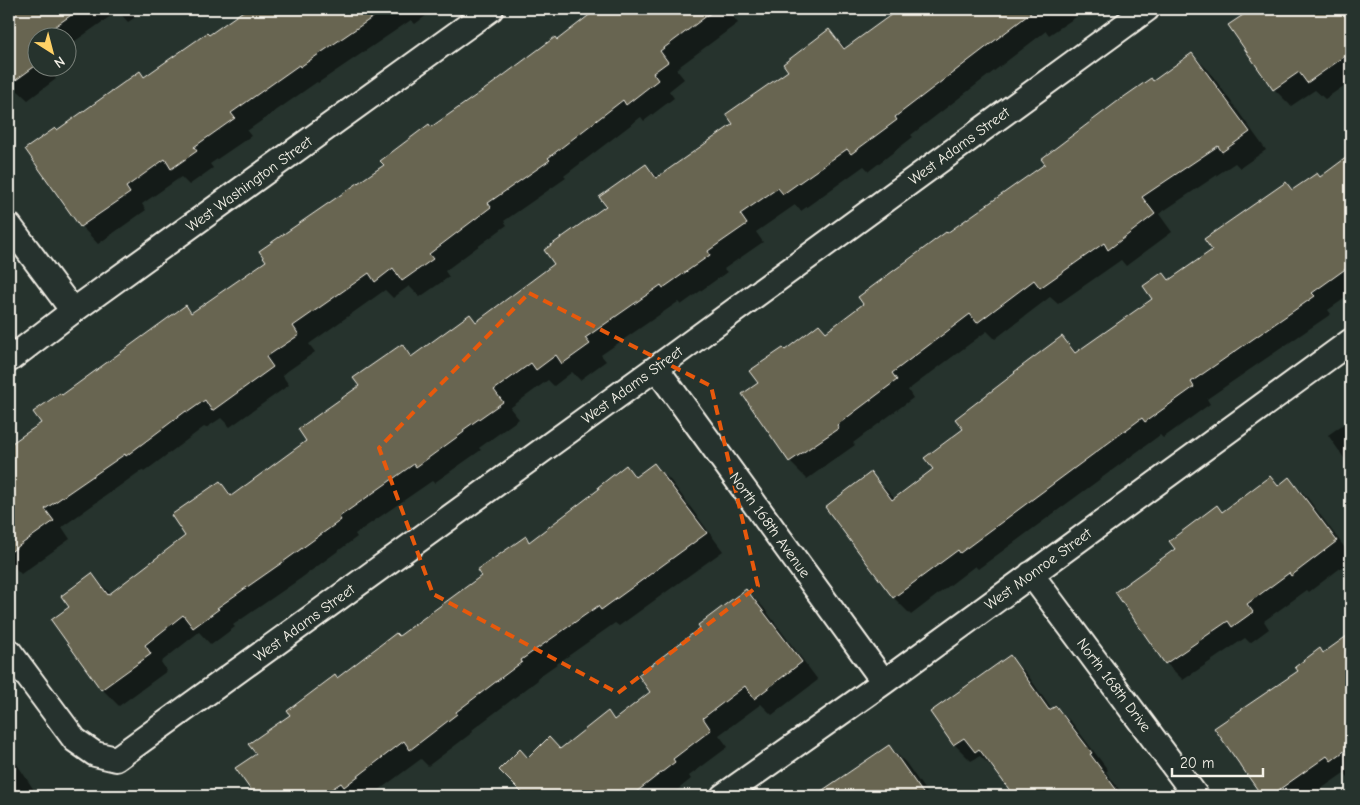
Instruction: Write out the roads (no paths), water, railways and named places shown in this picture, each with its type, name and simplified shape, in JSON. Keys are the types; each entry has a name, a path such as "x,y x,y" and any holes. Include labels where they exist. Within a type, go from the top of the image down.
{"street":[{"name":"West Washington Street","path":"9,360 72,311 490,9"},
{"name":"West Adams Street","path":"9,651 75,740 95,754 116,759 1147,9"},
{"path":"9,225 72,311"},
{"name":"West Monroe Street","path":"723,796 884,682 1351,340"},
{"name":"North 168th Avenue","path":"656,368 884,682"},
{"name":"North 168th Drive","path":"1031,574 1196,796"}]}
